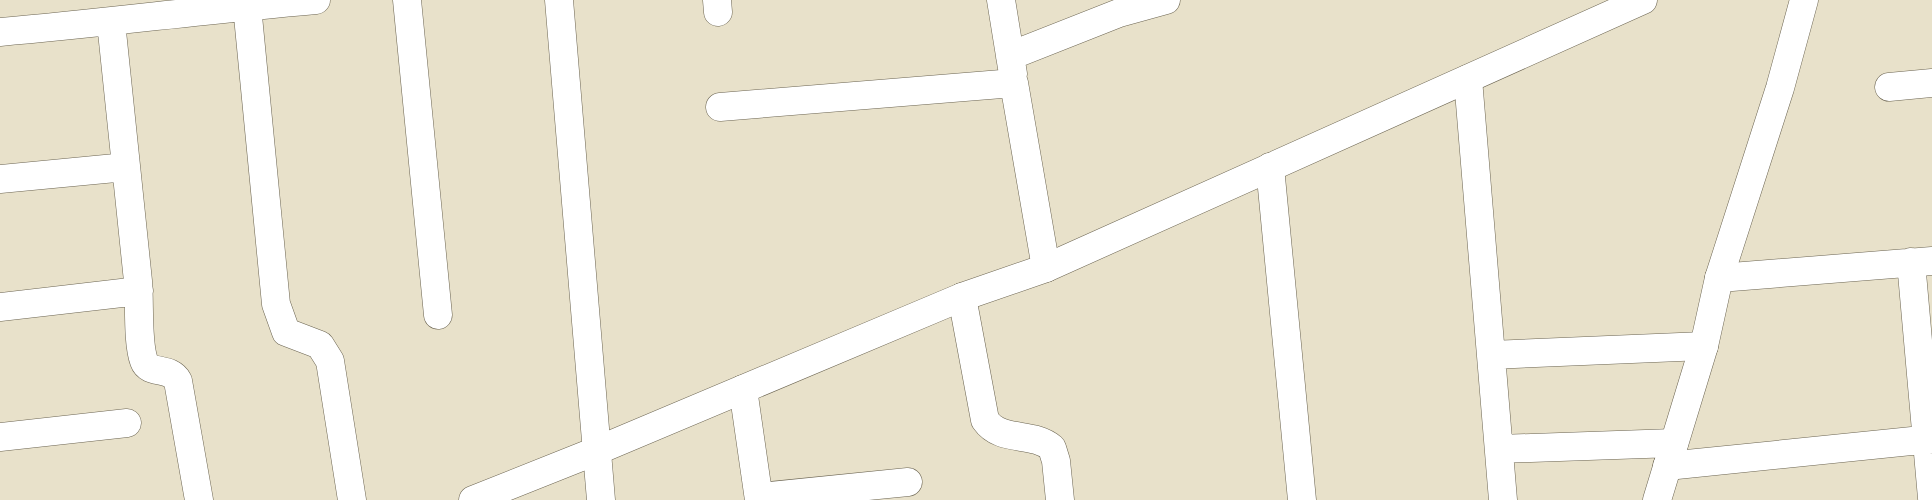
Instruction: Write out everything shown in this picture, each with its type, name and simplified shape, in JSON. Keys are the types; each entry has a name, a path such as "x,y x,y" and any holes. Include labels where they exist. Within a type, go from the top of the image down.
{"street":[{"path":"0,32 316,0"},
{"path":"407,0 438,315"},
{"path":"558,0 601,500"},
{"path":"1001,0 1046,268"},
{"path":"1010,56 1118,6 1166,0"},
{"path":"473,500 596,451 962,297 1046,268 1643,0"},
{"path":"1657,500 1704,346 1719,278 1780,88 1804,0"},
{"path":"247,6 276,304 286,332 320,345 330,361 352,500"},
{"path":"111,22 139,291 144,360 150,368 170,371 178,380 199,500"},
{"path":"1468,79 1503,500"},
{"path":"720,107 1014,83"},
{"path":"1889,87 1932,83"},
{"path":"0,179 126,167"},
{"path":"1270,167 1302,500"},
{"path":"1719,278 1922,262 1932,498"},
{"path":"0,307 139,291"},
{"path":"962,297 985,420 989,427 1005,435 1039,441 1052,448 1056,461 1060,500"},
{"path":"1491,355 1704,346"},
{"path":"743,389 759,499 908,482"},
{"path":"0,437 127,423"},
{"path":"1499,449 1671,454 1930,439"}]}
